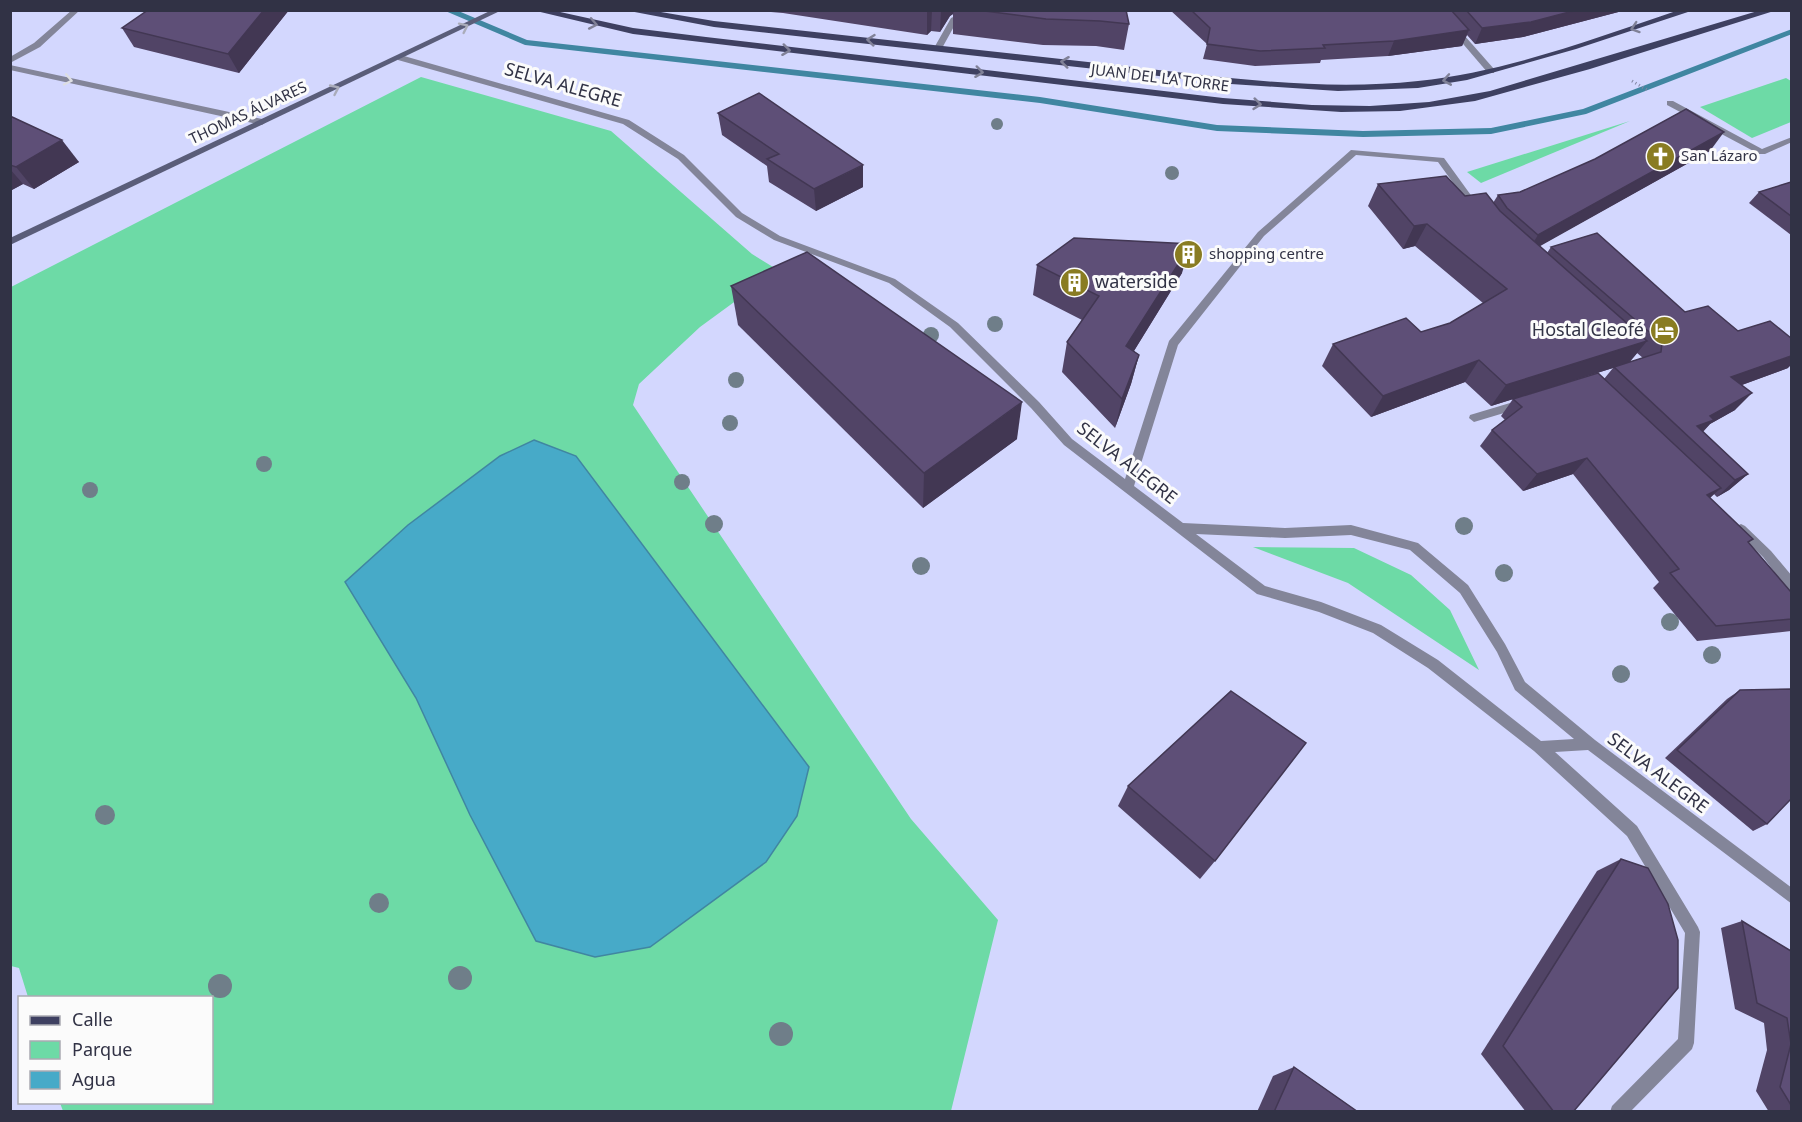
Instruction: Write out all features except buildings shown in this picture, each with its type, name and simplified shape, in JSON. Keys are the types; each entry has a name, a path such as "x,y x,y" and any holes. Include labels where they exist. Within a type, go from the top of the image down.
{"main road":[{"name":"JUAN DEL LA TORRE","path":"536,10 633,31 706,40 1234,102 1351,110 1410,107 1459,101 1506,91 1773,10"},
{"name":"JUAN DEL LA TORRE","path":"628,10 714,24 1291,87 1348,89 1446,81 1491,71 1690,10"}],"street":[{"path":"10,61 37,45 77,10"},
{"name":"THOMAS ÁLVARES","path":"10,242 499,10"},
{"path":"938,48 954,20 975,10"},
{"path":"1437,10 1491,71"},
{"name":"SELVA ALEGRE","path":"401,58 626,122 681,157 739,215 777,238 892,281 954,325 1035,405 1068,442 1261,590 1321,607 1377,629 1433,664 1539,747 1590,744 1791,897"},
{"path":"10,67 262,122"},
{"path":"1670,103 1762,152 1791,139"},
{"path":"1677,118 1687,112"},
{"path":"1128,488 1173,344 1261,234 1354,152 1441,160 1475,199 1480,214"},
{"path":"1474,418 1531,400"},
{"path":"1732,522 1767,554 1791,586"},
{"path":"1180,528 1285,533 1351,530 1414,546 1464,589 1501,648 1520,686 1590,744"},
{"path":"1539,747 1632,831 1693,932 1686,1043 1618,1112"}],"path":[{"path":"1626,78 1653,93"}],"green space":[{"path":"421,77 611,131 752,254 778,270 700,327 639,384 633,405 911,819 998,920 951,1111 63,1111 60,1104 213,1104 213,996 28,996 19,968 11,966 11,287"},
{"path":"1786,78 1791,81 1791,122 1752,138 1700,107"},
{"path":"1630,121 1481,183 1467,172"},
{"path":"1253,547 1354,548 1411,575 1450,610 1479,670 1348,583"}],"water":[{"path":"534,440 576,456 809,767 797,816 766,862 650,947 595,957 536,941 470,815 416,698 345,582 408,525 500,456"}],"waterway":[{"path":"447,10 525,42 1040,100 1217,128 1363,134 1491,131 1586,111 1792,31"}],"place":[{"name":"San Lázaro","path":"1660,156"},
{"name":"shopping centre","path":"1188,254"},
{"name":"waterside","path":"1074,282"},
{"name":"Hostal Cleofé","path":"1665,330"}]}
